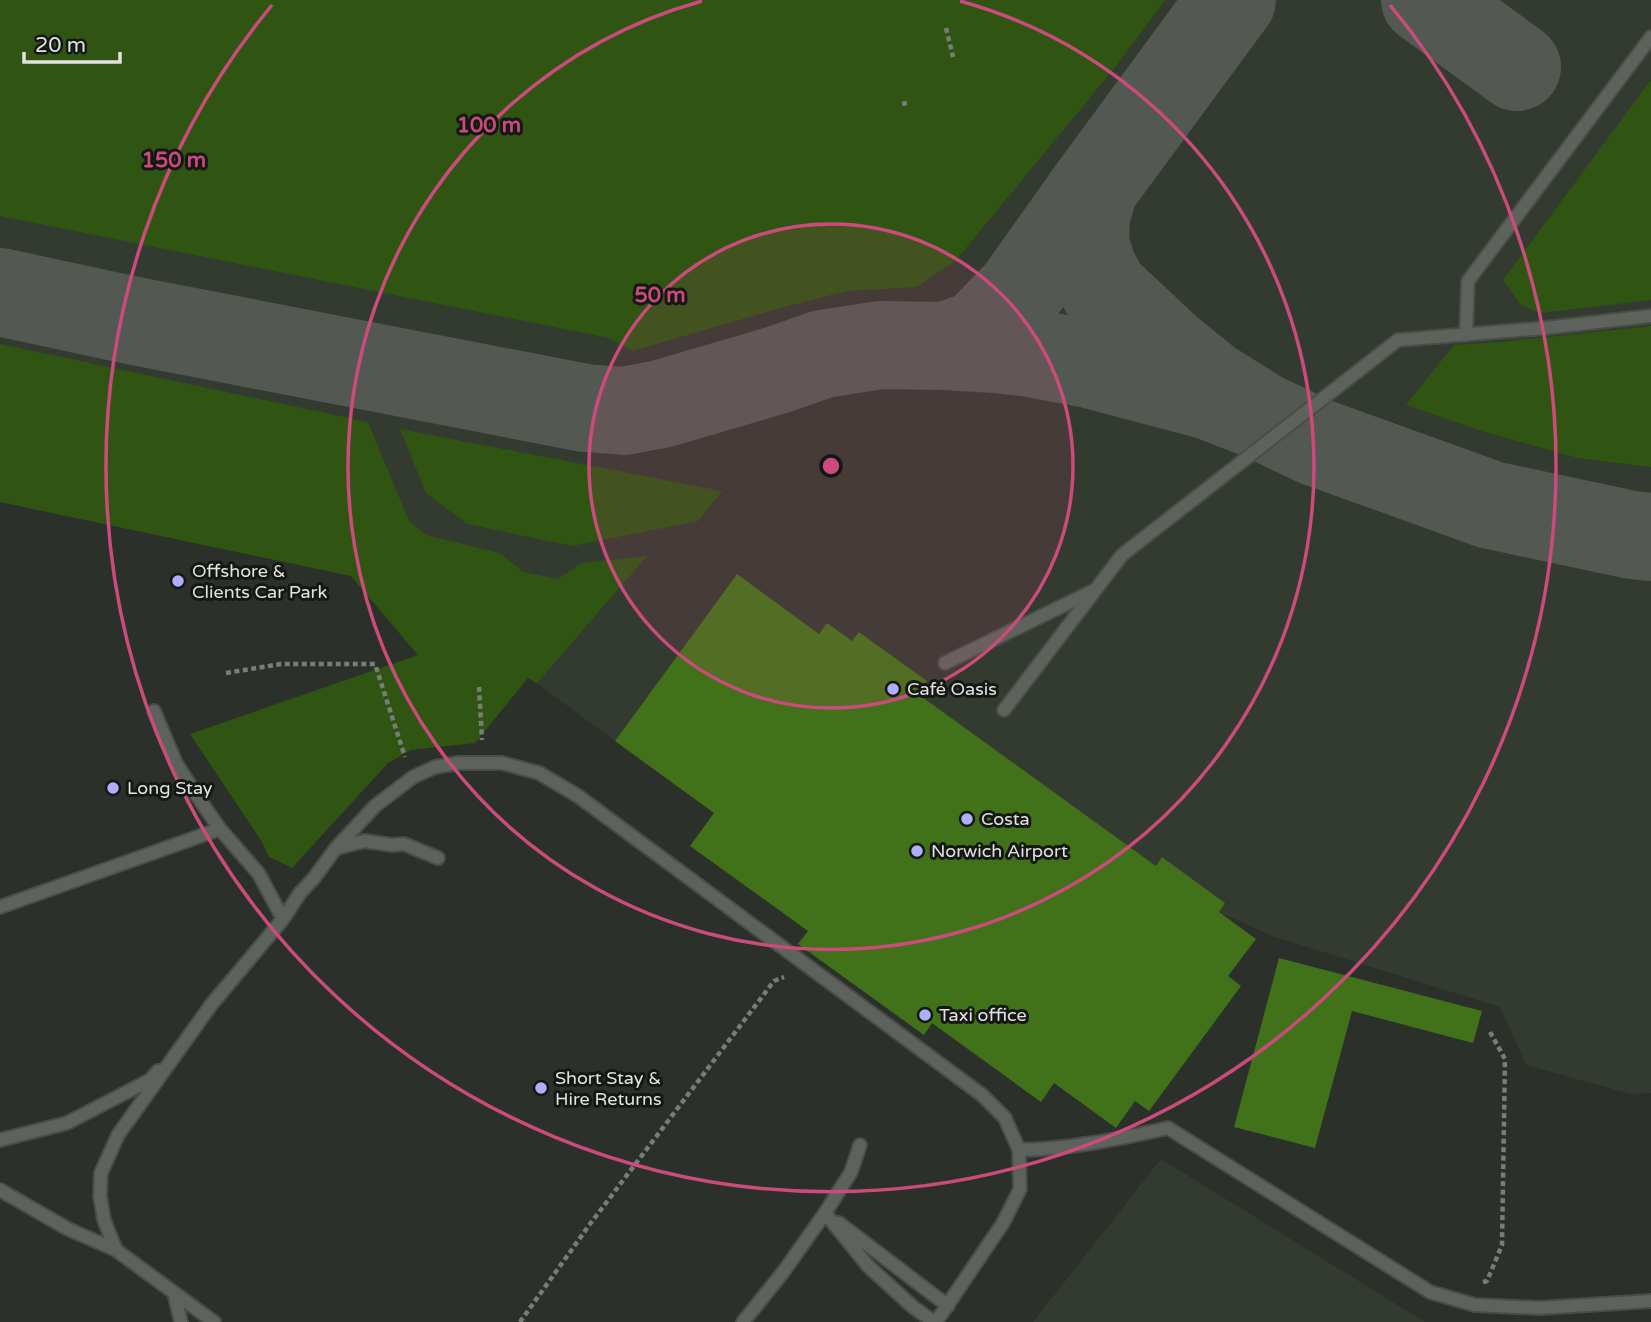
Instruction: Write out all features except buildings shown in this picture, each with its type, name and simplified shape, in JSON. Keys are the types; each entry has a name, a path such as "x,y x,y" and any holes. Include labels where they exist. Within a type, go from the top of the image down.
{"lane":[{"path":"1465,335 1468,281 1651,37"},
{"path":"1004,710 1122,555 1398,340 1651,316"},
{"path":"945,663 1096,589"},
{"path":"154,711 176,763 220,828 259,874 283,919"},
{"path":"0,1140 67,1123 150,1080 283,919 300,892 336,848 375,806 413,777 435,767 459,763 502,763 539,773 578,796 982,1095 1005,1118 1019,1150 1020,1189 1003,1223 935,1322 913,1307 868,1266 825,1213"},
{"path":"0,907 220,828"},
{"path":"336,848 365,841 404,844 438,858"},
{"path":"116,1250 104,1220 100,1196 101,1173 118,1135 211,1005"},
{"path":"1019,1150 1052,1149 1168,1128 1430,1292 1475,1305 1539,1308 1651,1301"},
{"path":"743,1322 784,1271 825,1213 851,1172 860,1145"},
{"path":"0,1190 68,1229 116,1250 214,1322"},
{"path":"825,1213 948,1306"},
{"path":"174,1293 181,1322"}],"path":[{"path":"946,28 953,57"},
{"path":"226,673 281,664 375,664 413,777"},
{"path":"520,1322 590,1224 774,981 809,967"},
{"path":"1476,1283 1488,1281 1502,1245 1505,1059 1490,1032"}],"shaded area":[{"name":"Norwich Airport","path":"0,0 1651,0 1651,1093 1631,1094 1526,1065 1500,1007 1272,936 1219,912 1225,903 1162,857 1156,866 918,694 927,681 860,632 852,641 819,634 737,574 615,741 528,677 418,655 351,576 0,502"},
{"path":"1161,1159 1425,1322 1033,1322"}],"green space":[{"path":"0,0 1165,0 1117,65 956,260 917,287 847,291 632,351 609,338 0,216"},
{"path":"1651,80 1651,300 1540,313 1521,305 1503,280"},
{"path":"1651,326 1651,467 1578,458 1485,432 1406,405 1454,345"},
{"path":"0,344 368,422 409,521 426,535 500,553 523,572 558,579 581,563 647,556 537,683 528,678 475,743 411,750 388,763 292,868 269,857 262,842 190,734 418,655 351,576 0,502"},
{"path":"400,429 722,491 698,521 572,546 467,524 426,493"}],"taxiway":[{"path":"946,346 979,334 1019,293 1232,0"},
{"path":"1425,0 1517,67"},
{"path":"1095,186 1086,215 1085,245 1104,290 1169,351 1210,384 1261,416 1316,442 1491,505 1651,537"},
{"path":"0,292 130,320 585,408 624,411 661,404 823,354 881,345 946,346 1031,353 1089,364 1210,396 1261,416"}],"place":[{"name":"Offshore & Clients Car Park","path":"178,581"},
{"name":"Café Oasis","path":"893,689"},
{"name":"Long Stay","path":"113,788"},
{"name":"Costa","path":"967,819"},
{"name":"Norwich Airport","path":"917,851"},
{"name":"Taxi office","path":"925,1015"},
{"name":"Short Stay & Hire Returns","path":"541,1088"}]}
